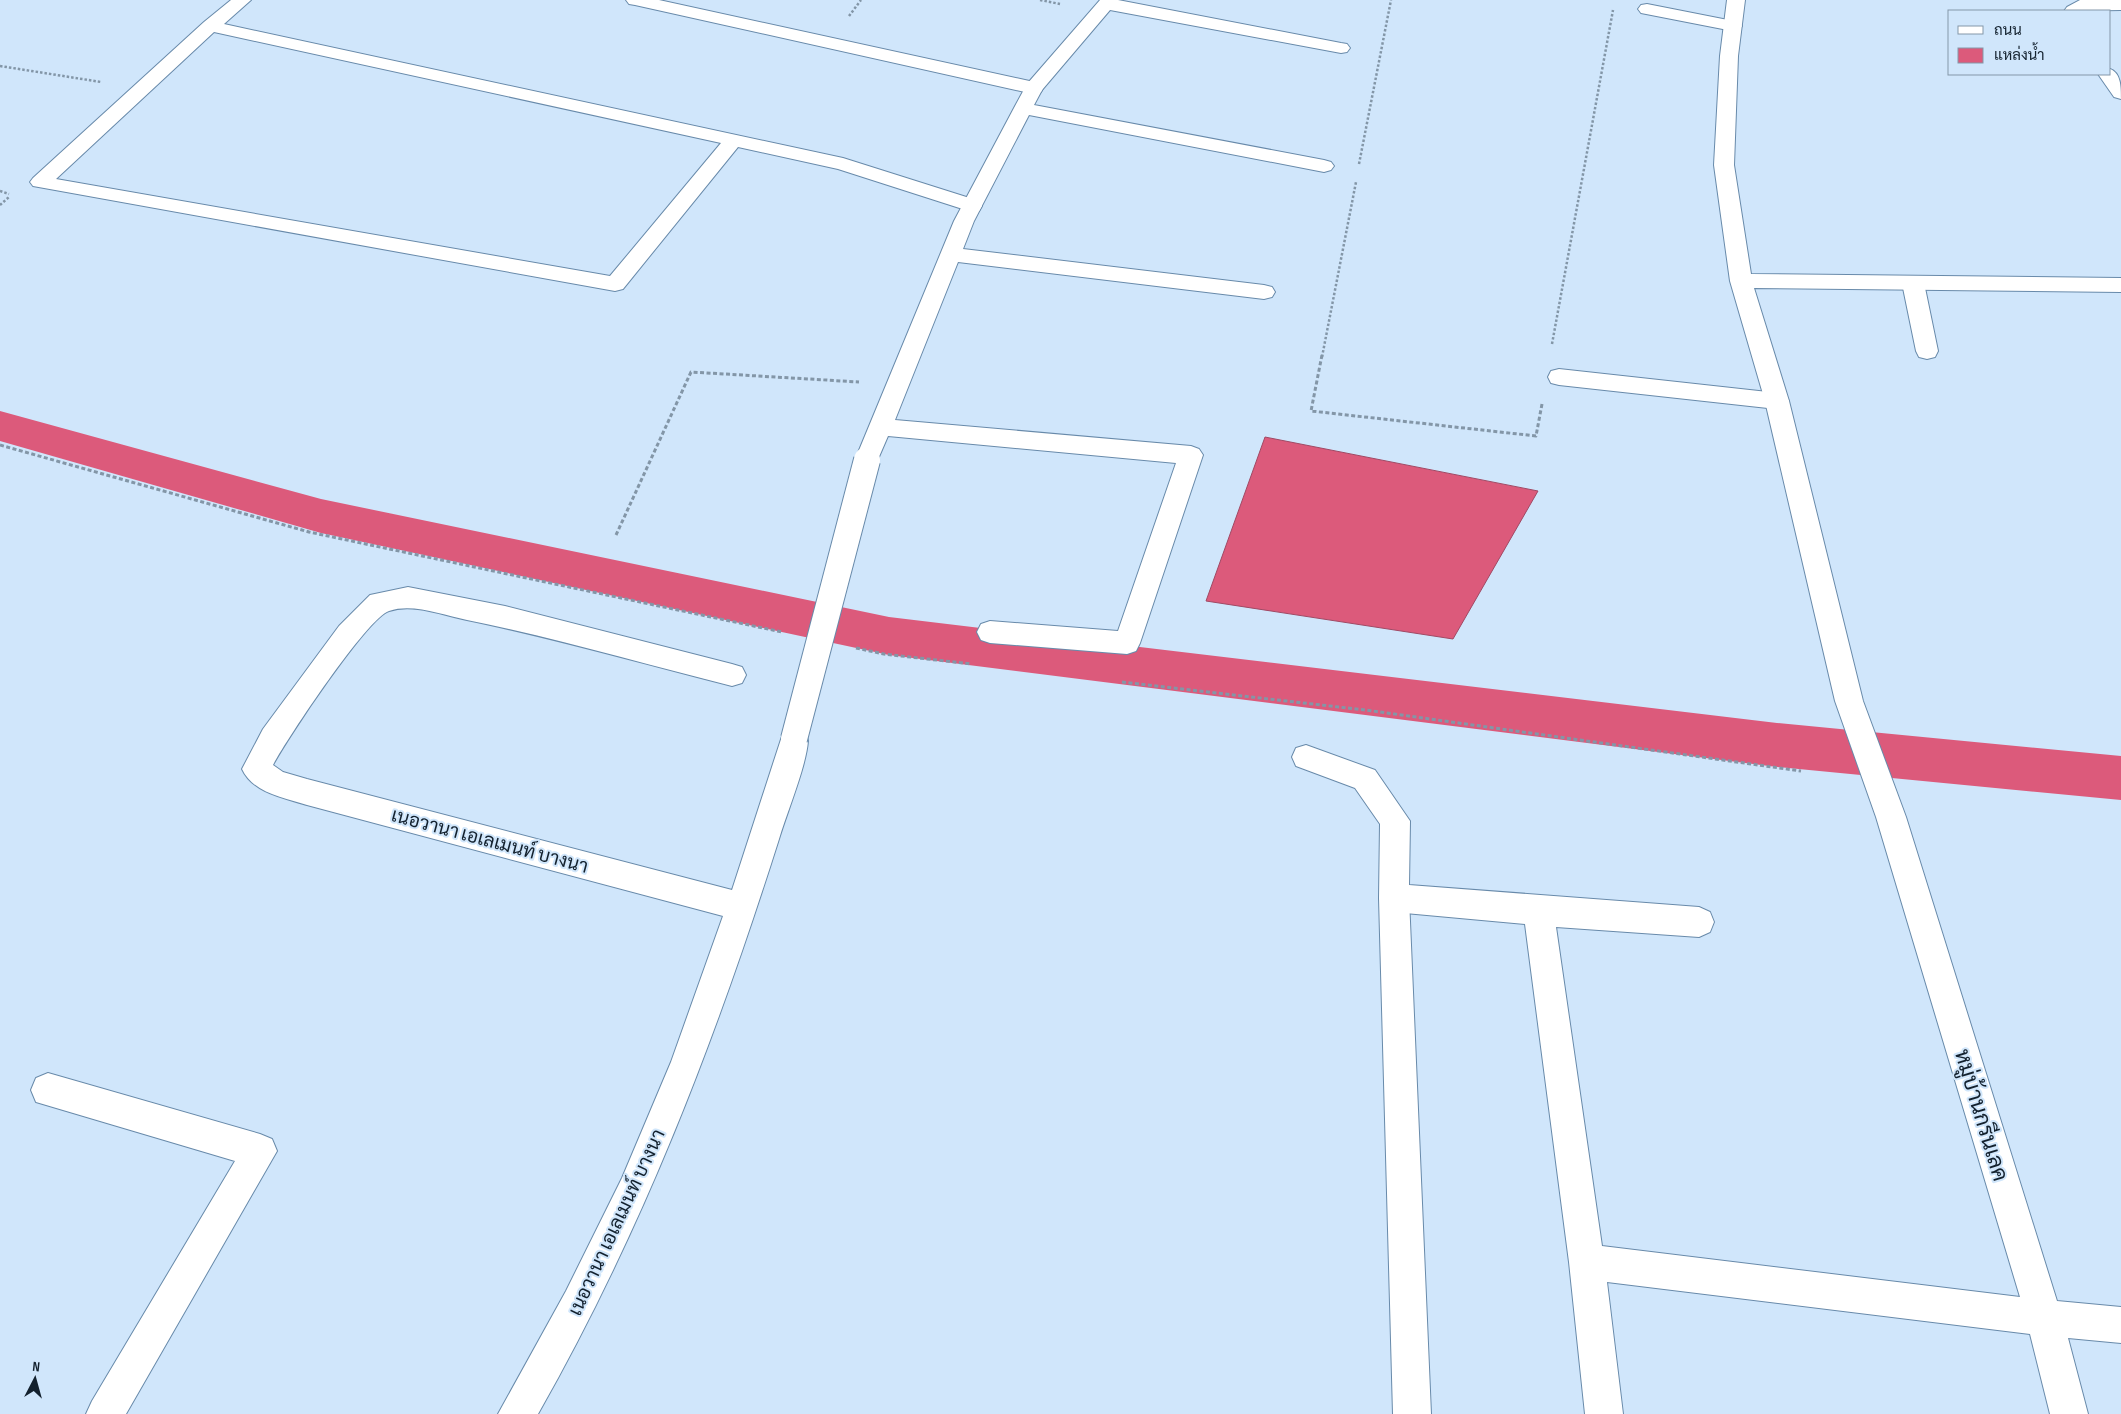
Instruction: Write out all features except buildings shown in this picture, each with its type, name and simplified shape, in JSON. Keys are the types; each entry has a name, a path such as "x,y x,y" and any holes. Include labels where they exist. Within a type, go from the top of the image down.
{"street":[{"path":"242,0 210,26 40,182 614,284 734,140"},
{"path":"634,0 1034,88"},
{"name":"หมู่บ้านกรีนเลค","path":"1736,0 1729,56 1724,165 1741,281 1777,401 1849,701 1891,817 2044,1318 2069,1414"},
{"path":"742,907 785,774 867,460 950,254 972,206 1034,88 1107,2 1341,48"},
{"path":"2075,10 2085,4 2121,5"},
{"path":"1647,9 1733,26"},
{"path":"210,26 843,164 972,206"},
{"path":"2108,75 2121,93"},
{"path":"1023,108 1324,166"},
{"path":"950,254 1264,292"},
{"path":"1741,281 2121,284"},
{"path":"1913,283 1927,351"},
{"path":"1559,377 1777,401"},
{"path":"880,427 1191,456 1127,644 990,632"},
{"name":"เนอวานา เอเลเมนท์ บางนา","path":"517,1414 588,1289 636,1188 687,1062 742,907 307,792 275,782 256,768 273,738 323,667 348,634 379,602 408,597 505,617 732,675"},
{"path":"1306,757 1365,779 1395,821 1394,898 1412,1414"},
{"path":"1394,898 1538,911 1699,922"},
{"path":"1538,911 1587,1262 1604,1414"},
{"path":"48,1090 260,1151 106,1414"},
{"path":"1587,1262 2044,1318 2121,1324"}],"path":[{"path":"1040,0 1060,4"},
{"path":"1359,166 1392,0"},
{"path":"1552,349 1613,10"},
{"path":"0,66 106,83"},
{"path":"1357,176 1311,410 1536,436 1543,397"},
{"path":"0,191 12,195 0,205"},
{"path":"616,535 691,372 898,384"},
{"path":"0,444 309,532 786,633"},
{"path":"854,648 884,654 972,664"},
{"path":"1118,681 1373,711 1801,771"}],"water":[{"path":"1265,437 1538,491 1453,639 1206,601"}],"waterway":[{"path":"0,426 321,516 889,636 1777,745 2121,778"}]}
